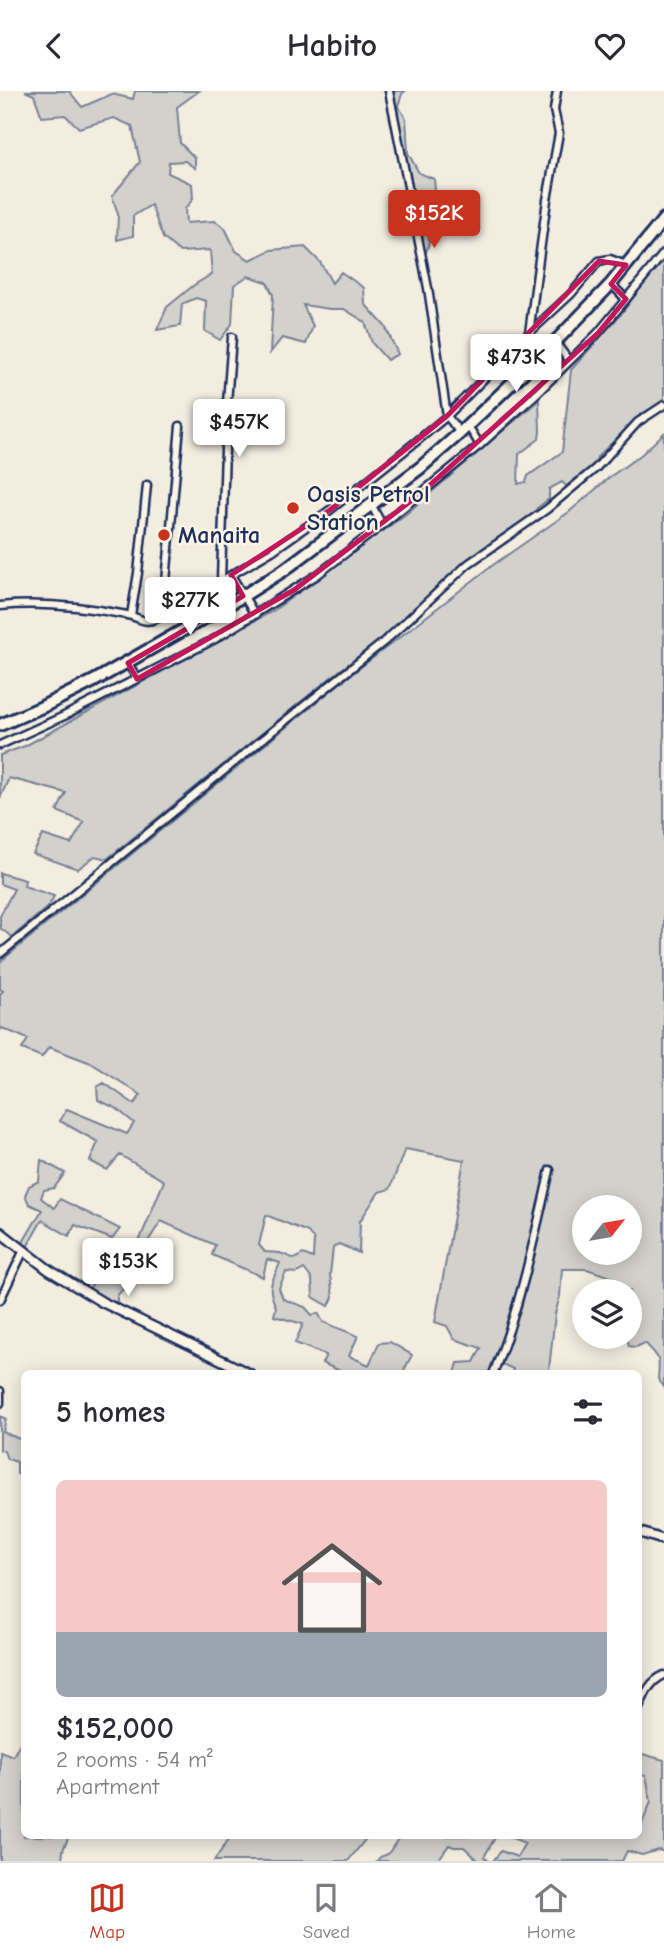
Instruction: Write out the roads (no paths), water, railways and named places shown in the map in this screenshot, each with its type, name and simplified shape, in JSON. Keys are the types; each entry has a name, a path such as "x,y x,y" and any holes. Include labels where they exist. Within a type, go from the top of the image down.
{"highway":[{"path":"0,725 42,707 128,663 243,596 284,569 420,468 555,342 611,284 664,219"}],"street":[{"path":"389,91 428,288 447,416 480,445"},
{"path":"529,333 559,133 554,110 557,91"},
{"path":"0,745 215,639 317,575 383,525 536,395 598,333 664,253"},
{"path":"0,606 80,607 131,615 147,622 163,615 272,551 330,510 447,416 571,294 599,261 610,259 625,265"},
{"path":"611,284 626,299"},
{"path":"221,580 226,416 232,337"},
{"path":"555,342 569,361"},
{"path":"0,954 386,641 468,564 547,509 596,468 638,422 664,405"},
{"path":"163,615 180,426"},
{"path":"131,615 147,485"},
{"path":"371,504 383,525"},
{"path":"231,575 255,615"},
{"path":"128,663 137,679"},
{"path":"495,1370 529,1266 550,1170"},
{"path":"0,1232 49,1270 102,1302 242,1370"},
{"path":"0,1300 24,1250"},
{"path":"0,1391 0,1403"},
{"path":"642,1533 664,1540"},
{"path":"642,1702 649,1687 664,1675"}],"place":[{"name":"Oasis Petrol Station","path":"293,508"},
{"name":"Manaita","path":"164,535"}]}
